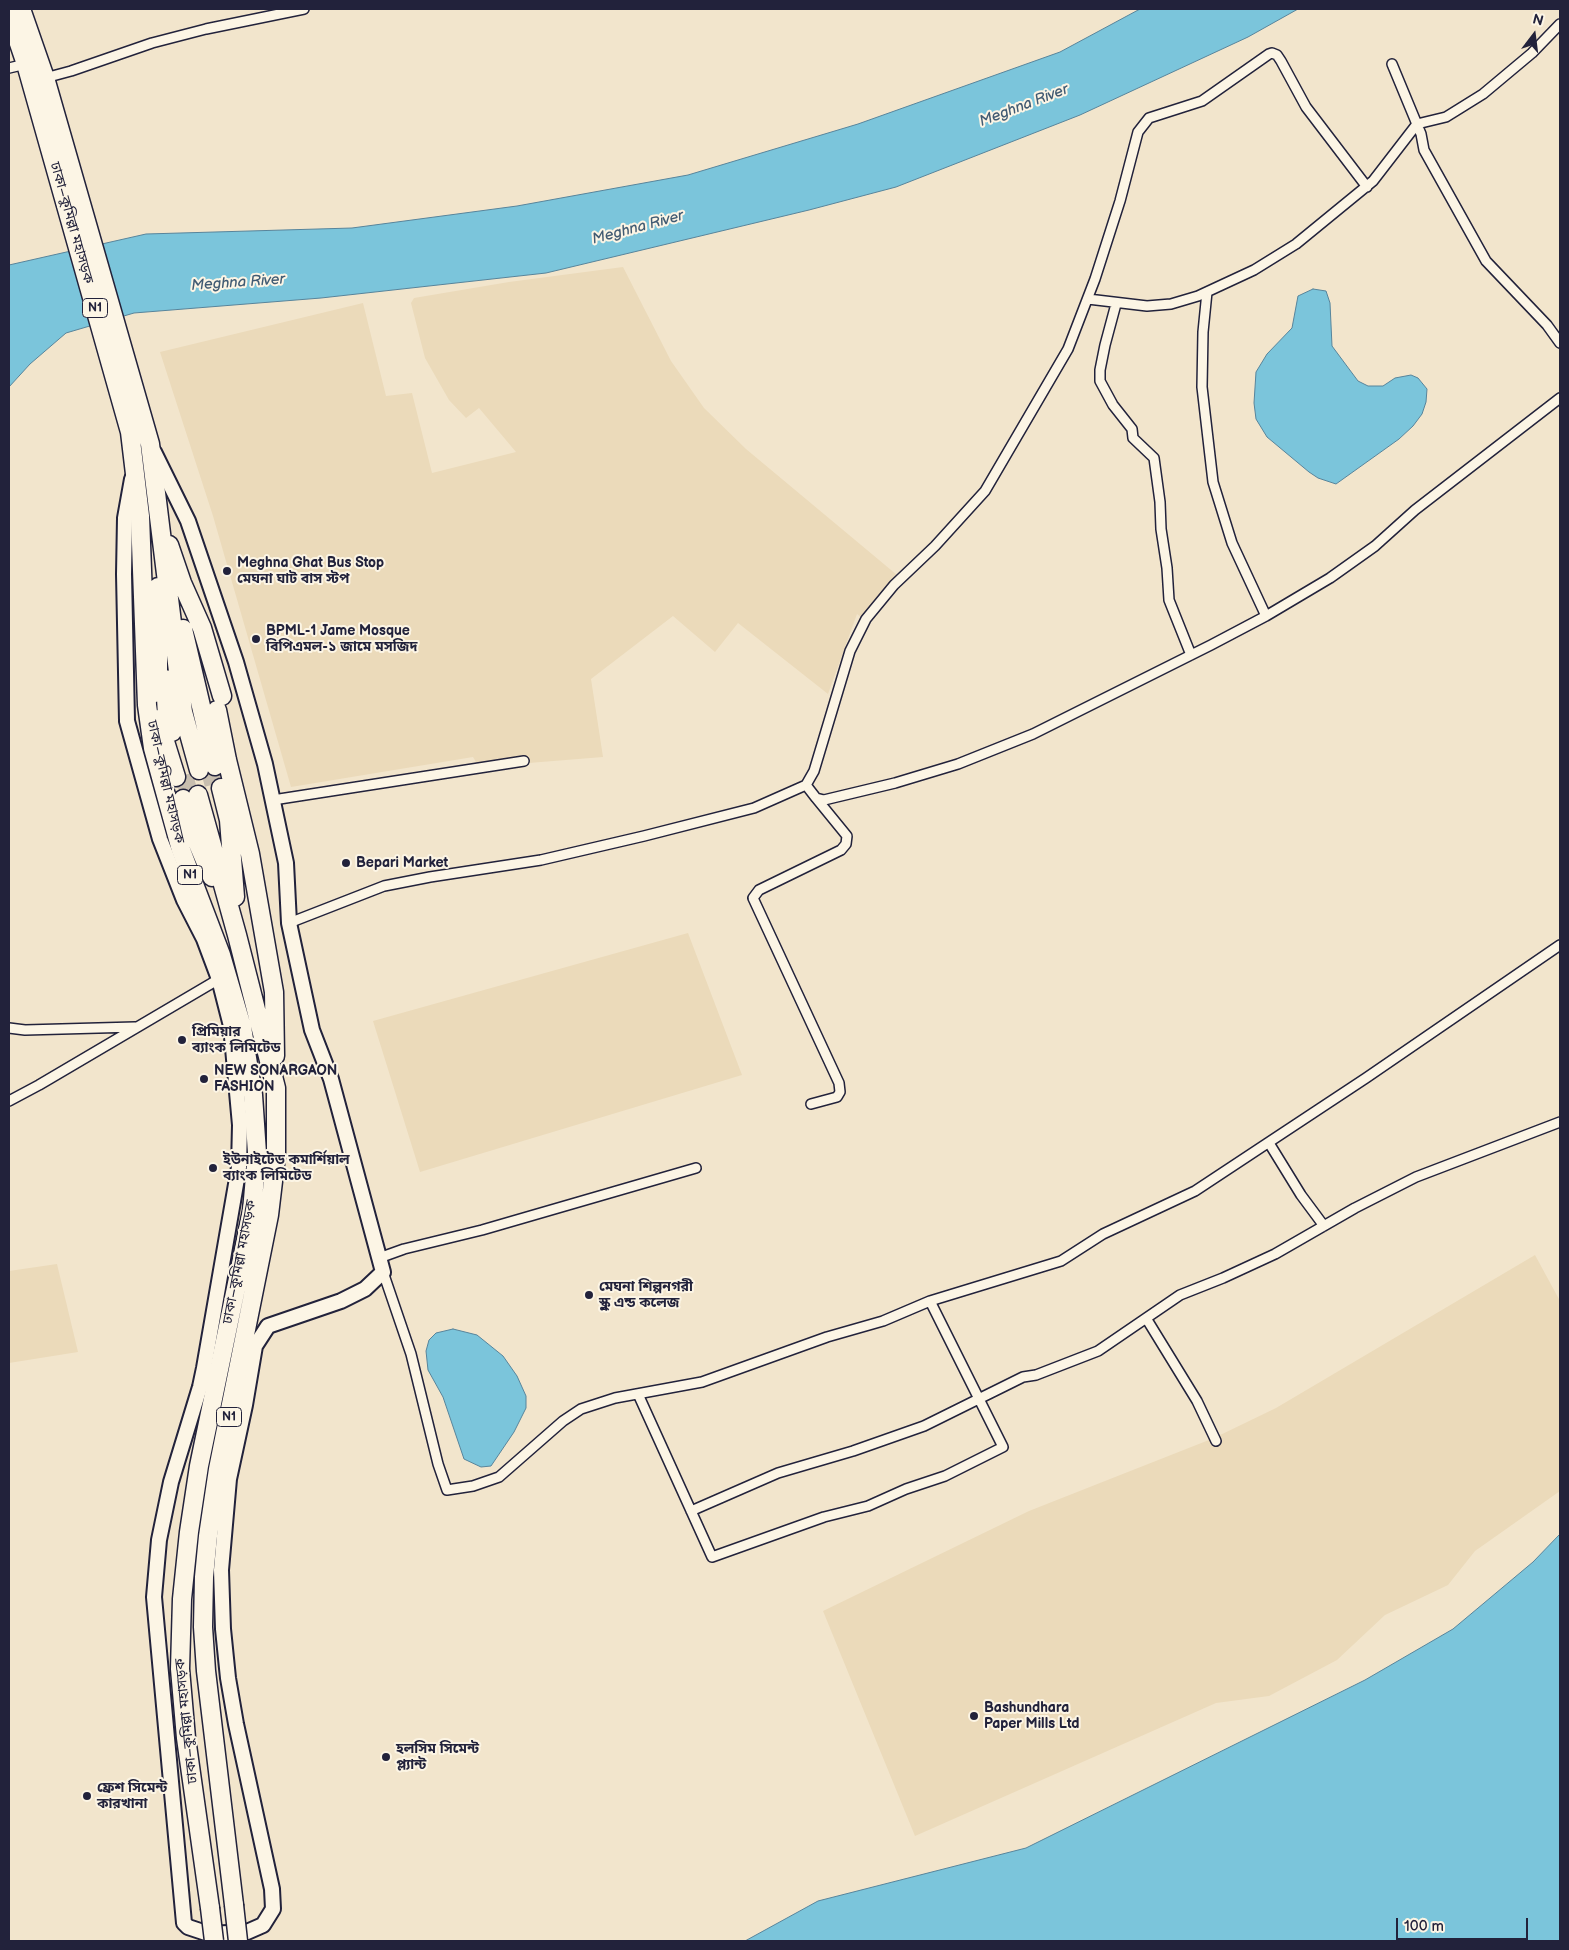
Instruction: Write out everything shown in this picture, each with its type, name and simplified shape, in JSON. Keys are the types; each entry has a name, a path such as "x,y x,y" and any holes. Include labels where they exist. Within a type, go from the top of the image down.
{"highway":[{"name":"ঢাকা–কুমিল্লা মহাসড়ক","path":"21,9 45,78 67,182"},
{"name":"ঢাকা–কুমিল্লা মহাসড়ক","path":"9,14 67,182 137,428 135,466 140,525 147,705 153,748 181,850 221,955 242,1027 253,1095 257,1153 252,1211 199,1466 189,1532 182,1599 180,1679 186,1738 214,1941"},
{"name":"ঢাকা–কুমিল্লা মহাসড়ক","path":"137,428 150,444 158,514 175,714 200,770 250,854 274,992 276,1156 269,1215 218,1469 204,1577 206,1671 238,1941"},
{"name":"ঢাকা–কুমিল্লা মহাসড়ক","path":"158,514 182,583 215,704 200,770"},
{"name":"ঢাকা–কুমিল্লা মহাসড়ক","path":"158,514 200,708 200,770"},
{"name":"ঢাকা–কুমিল্লা মহাসড়ক","path":"237,935 230,820 202,794 199,830 237,935 276,1088"}],"street":[{"path":"45,78 170,38 304,9"},
{"path":"1088,299 1116,304 1147,306 1170,304 1207,292 1254,270 1296,244 1367,187 1386,167 1417,124 1446,117 1483,94 1532,53 1560,24"},
{"path":"289,922 384,886 430,876 541,860 644,836 754,808 806,785 814,771 850,651 866,618 894,585 936,546 985,491 1068,349 1088,299 1120,201 1138,132 1149,118 1202,101 1269,54 1277,55 1306,107 1367,187"},
{"path":"9,68 26,64"},
{"path":"1392,64 1421,134 1424,150 1486,261 1547,325 1560,343"},
{"path":"1207,292 1203,332 1202,387 1213,482 1232,543 1266,616"},
{"path":"1116,304 1105,345 1100,381 1113,406 1132,428 1133,438 1154,458 1169,600 1191,655"},
{"path":"816,798 824,800 895,783 958,764 1033,734 1266,616 1330,578 1375,546 1416,510 1560,398"},
{"path":"150,444 188,521 236,662 265,764 286,863 289,922 312,1030 330,1079 383,1272 411,1354 438,1464 447,1490 473,1486 499,1477 563,1421 581,1409 615,1398 702,1382 827,1337 883,1321 930,1301 1061,1261 1103,1234 1195,1191 1269,1143 1560,945"},
{"path":"135,466 125,518 124,610 127,721 160,839 184,900 204,939 219,979 231,1026 240,1125 240,1167 200,1387 171,1482 161,1531 154,1597 184,1923 188,1928 197,1932 209,1934 247,1932 264,1925 273,1909 272,1890 236,1724 223,1629 221,1570 229,1479 245,1405 255,1346 268,1326 341,1301 365,1289 383,1272"},
{"path":"273,800 524,761"},
{"path":"806,785 847,836 846,844 841,850 759,890 753,898 839,1083 840,1092 837,1097 811,1104"},
{"path":"9,1101 39,1086 219,979"},
{"path":"9,1028 42,1030 136,1027"},
{"path":"691,1511 778,1473 853,1451 924,1426 1023,1377 1036,1375 1098,1351 1180,1295 1223,1278 1274,1254 1416,1177 1560,1122"},
{"path":"1269,1143 1301,1195 1324,1226"},
{"path":"379,1258 404,1249 482,1230 696,1168"},
{"path":"638,1394 712,1557 824,1516 868,1506 906,1489 945,1476 1003,1447 930,1301"},
{"path":"1146,1318 1197,1401 1216,1441"}],"shaded area":[{"path":"623,267 671,361 704,408 746,449 897,575 870,624 857,614 828,694 738,623 715,652 673,616 591,679 603,757 479,767 473,757 291,787 213,516 160,352 363,303 386,396 412,393 432,473 516,452 479,408 466,418 449,400 425,358 411,303 414,298 509,282"},
{"path":"688,933 742,1075 420,1172 373,1021"},
{"path":"1535,1255 1560,1301 1560,1491 1475,1551 1448,1585 1385,1615 1337,1660 1269,1696 1216,1703 915,1836 823,1611 1029,1511 1214,1438 1276,1408"},
{"path":"57,1264 78,1352 9,1363 9,1271"}],"water":[{"name":"Meghna River","path":"1140,9 1298,9 1248,37 1080,115 896,187 809,210 546,273 321,298 134,313 66,333 30,364 9,387 9,265 146,234 352,228 517,206 688,175 858,124 1060,52"},
{"path":"1313,289 1326,291 1330,303 1332,346 1358,381 1368,386 1383,386 1395,378 1411,375 1418,378 1427,389 1426,402 1422,414 1413,426 1399,439 1336,484 1318,478 1309,472 1267,437 1256,419 1254,403 1256,372 1267,354 1292,328 1298,296"},
{"path":"453,1329 477,1335 503,1356 517,1376 526,1396 526,1408 514,1432 491,1466 481,1467 464,1459 443,1397 428,1370 426,1351 429,1340 436,1333"},
{"path":"1560,1534 1560,1941 745,1941 818,1901 1026,1848 1365,1680 1453,1629 1533,1562"}],"tunnel":[{"path":"209,767 215,790"},
{"path":"184,775 190,797"}],"place":[{"name":"Meghna Ghat Bus Stop মেঘনা ঘাট বাস স্টপ","path":"227,571"},
{"name":"BPML-1 Jame Mosque বিপিএমল-১ জামে মসজিদ","path":"256,639"},
{"name":"Bepari Market","path":"346,863"},
{"name":"প্রিমিয়ার ব্যাংক লিমিটেড","path":"182,1040"},
{"name":"NEW SONARGAON FASHION","path":"204,1079"},
{"name":"ইউনাইটেড কমার্শিয়াল ব্যাংক লিমিটেড","path":"213,1168"},
{"name":"মেঘনা শিল্পনগরী স্কুল এন্ড কলেজ","path":"589,1295"},
{"name":"Bashundhara Paper Mills Ltd","path":"974,1716"},
{"name":"হলসিম সিমেন্ট প্ল্যান্ট","path":"386,1757"},
{"name":"ফ্রেশ সিমেন্ট কারখানা","path":"87,1796"}]}
